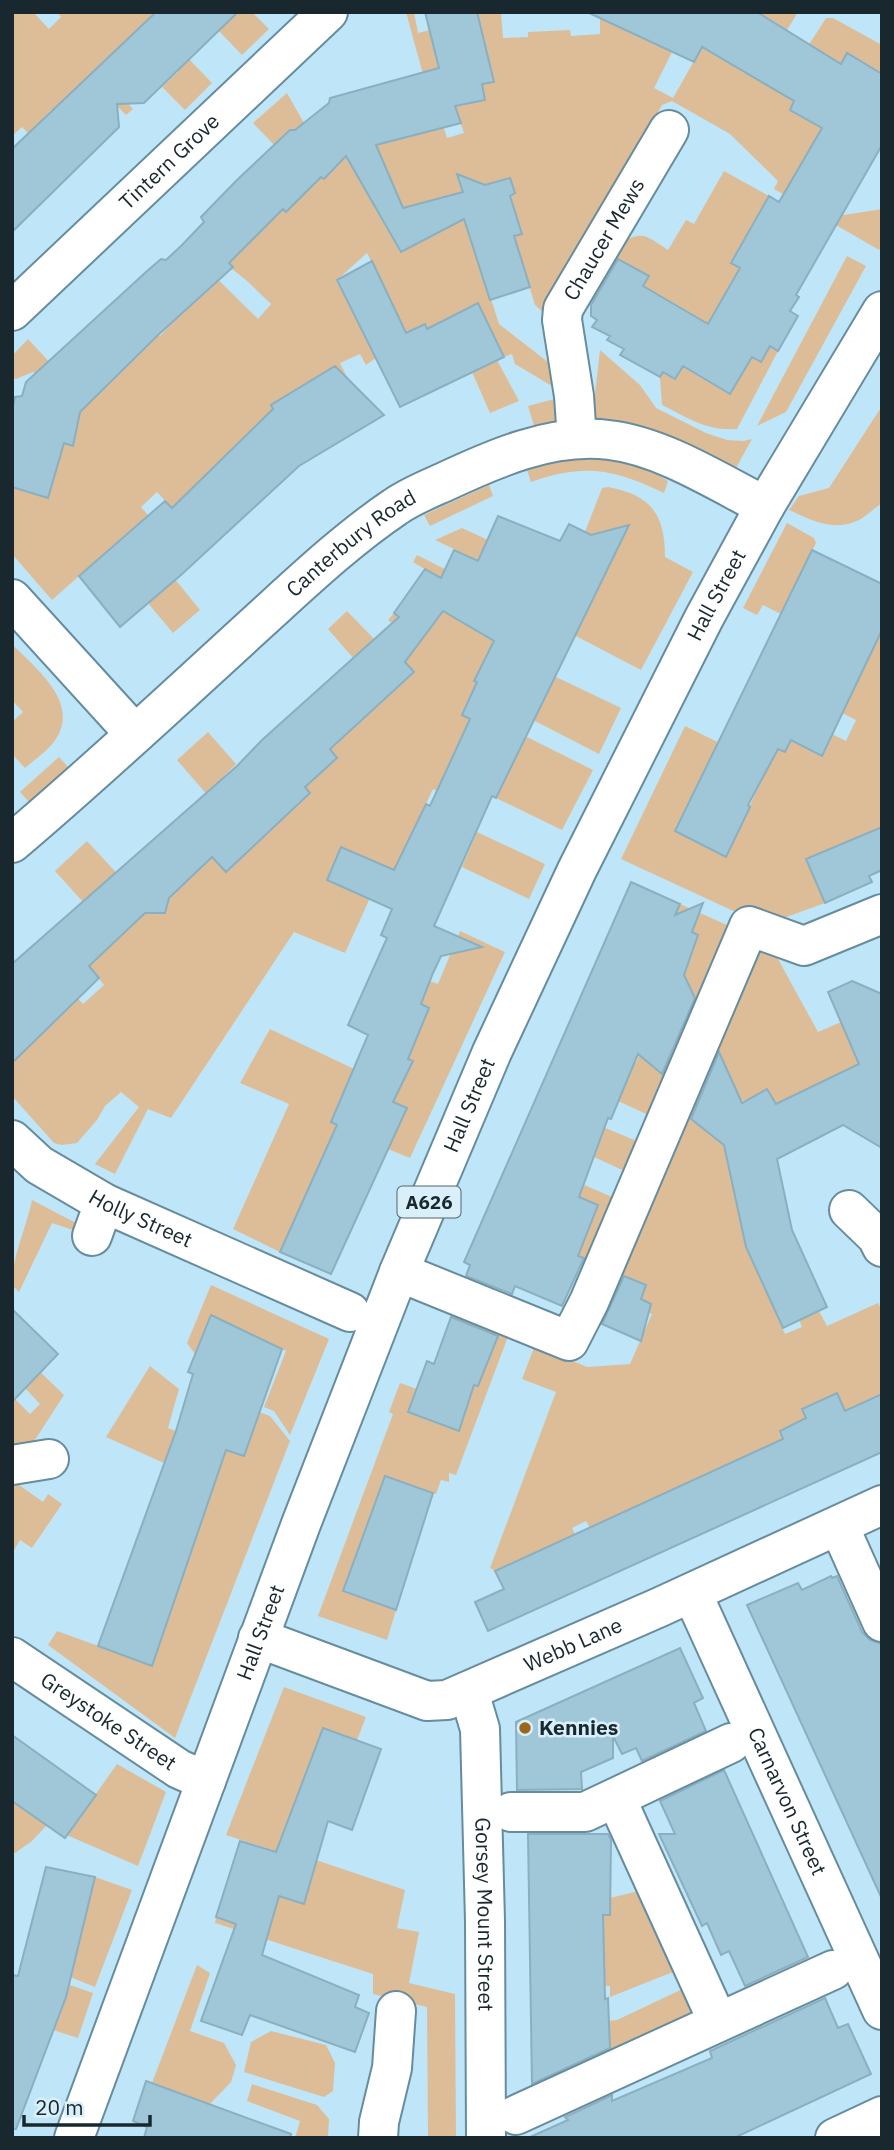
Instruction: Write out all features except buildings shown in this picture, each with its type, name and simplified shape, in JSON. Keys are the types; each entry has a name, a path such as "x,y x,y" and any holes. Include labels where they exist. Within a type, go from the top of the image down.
{"street":[{"name":"Tintern Grove","path":"12,311 328,12"},
{"name":"Chaucer Mews","path":"577,439 563,309 669,130"},
{"name":"Hall Street","path":"74,2138 258,1638 399,1272 492,1052 662,699 765,506 882,311"},
{"name":"Canterbury Road","path":"12,843 287,596 397,505 457,475 503,456 540,445 577,439 608,439 642,448 679,463 765,506"},
{"path":"12,599 134,733"},
{"path":"399,1272 569,1341 589,1302 749,926 804,946 882,914"},
{"name":"Holly Street","path":"12,1140 98,1219 199,1263 278,1280 350,1312"},
{"path":"849,1209 877,1237 882,1247"},
{"name":"Webb Lane","path":"258,1638 427,1700 447,1700 692,1593 882,1505"},
{"path":"839,1526 882,1622"},
{"name":"Carnarvon Street","path":"692,1593 882,2010"},
{"name":"Greystoke Street","path":"21,1651 179,1769 206,1781"},
{"name":"Gorsey Mount Street","path":"469,1692 480,1729 485,1921 486,2138"},
{"path":"512,1812 585,1812 731,1743"},
{"path":"616,1798 718,2022"},
{"path":"516,2115 833,1970"},
{"path":"378,2138 379,2122 392,2068 396,2011"},
{"path":"835,2138 882,2116"}],"shaded area":[{"path":"12,12 33,12 49,29 61,17 57,12 152,12 190,54 187,57 212,83 185,110 162,87 178,72 178,65 97,71 133,109 126,115 89,77 57,116 51,110 35,127 66,172 22,127 12,136"},
{"path":"237,12 252,12 269,29 242,55 219,31"},
{"path":"406,12 414,12 418,33 430,30 482,84 493,81 477,12 501,12 503,38 528,37 528,32 570,30 571,36 600,34 600,12 672,52 654,88 673,98 702,47 749,74 778,24 757,12 798,12 767,63 789,76 826,18 833,18 882,45 882,74 847,54 823,96 802,84 790,110 824,126 810,196 844,215 882,209 882,245 879,250 774,189 778,181 730,134 672,101 662,105 544,313 535,305 514,236 522,233 510,195 485,185 457,193 499,324 553,366 557,389 515,364 512,354 504,357 479,304 427,329 425,324 366,365 360,354 340,363 370,423 300,388 271,405 306,462 261,421 245,435 250,442 214,474 248,513 245,516 206,476 174,510 157,492 141,507 187,561 105,553 52,600 12,554 12,487 48,498 58,442 73,445 44,378 33,372 12,378 12,356 28,339 54,367 99,393 123,369 131,356 135,359 150,343 112,303 125,298 160,336 172,323 169,319 210,287 176,250 183,245 258,319 271,304 227,265 276,215 250,176 286,212 313,185 318,174 325,179 341,162 304,124 290,130 274,145 253,123 287,93 304,123 424,78","holes":["453,101 464,133 447,138 437,106","398,196 411,225 411,246 400,252 375,208","367,253 379,277 344,294 337,280"]},
{"path":"724,171 769,196 740,268 708,324 643,287 649,276 615,257 623,244 637,236 647,237 668,250 686,220 694,224"},
{"path":"847,256 866,266 786,412 757,426"},
{"path":"770,346 778,351 737,429 706,426 662,405 660,377 663,372 675,379 683,366 730,394 752,357 761,362"},
{"path":"600,350 640,385 656,408 706,433 727,440 752,439 726,486 679,463 540,445 528,406 558,398 595,394"},
{"path":"497,360 519,401 490,413 472,372"},
{"path":"882,406 882,503 858,521 837,525 820,523 789,510 799,496 829,488"},
{"path":"597,457 634,465 659,476 668,481 664,493 630,478 599,471 568,472 531,482 527,470 567,459"},
{"path":"489,485 493,496 430,526 424,515"},
{"path":"602,488 623,491 645,501 653,509 662,529 665,557 693,572 641,670 574,635 492,639 495,647 475,681 536,713 554,676 621,708 599,754 533,720 531,724 471,694 462,714 470,719 437,791 433,789 391,878 370,898 345,953 294,932 171,1118 148,1109 115,1174 95,1164 139,1107 121,1092 105,1106 77,1143 54,1143 12,1096 12,1062 32,1044 22,1032 67,986 83,1004 104,985 89,966 83,902 55,871 87,841 148,907 169,898 178,880 146,845 149,843 185,882 212,857 226,872 243,856 248,842 177,760 208,732 236,764 210,790 285,816 310,793 262,740 268,734 313,780 337,758 329,749 328,684 362,720 414,673 385,640 397,627 388,620 394,613 424,636 440,615 409,591 446,613 459,590 413,562 417,555 478,586 488,565 435,540 462,528 547,567 605,531 593,536 585,532","holes":["341,847 371,860 357,893 327,880"]},
{"path":"787,523 814,538 816,543 781,614 763,605 757,615 743,608"},
{"path":"174,578 200,610 173,633 148,603"},
{"path":"347,611 375,640 354,659 328,629"},
{"path":"882,630 882,827 806,859 825,903 770,923 755,921 621,859 685,726 750,758 759,739 785,752 791,740 822,755 832,734 846,741 856,720 842,713","holes":["716,746 766,771 726,857 675,831"]},
{"path":"12,644 44,676 60,701 63,715 61,729 53,743 25,768 12,754 12,722 23,712 12,700"},
{"path":"525,736 593,770 562,830 496,798"},
{"path":"59,757 68,767 29,802 20,792"},
{"path":"477,832 545,864 529,899 462,867"},
{"path":"680,904 738,930 701,1012 672,1000 698,935 692,932 695,923 675,914"},
{"path":"460,931 505,952 410,1158 388,1149 406,1108 349,1083 331,1122 337,1126 280,1252 233,1229 289,1104 240,1083 270,1029 354,1069 405,1078 413,1062 408,1059 429,1008 420,1003 430,981 438,984"},
{"path":"753,941 773,950 818,1032 841,1022 882,1089 776,1105 767,1089 741,1101 713,1038"},
{"path":"633,1012 689,1036 685,1045 655,1031 647,1049 678,1063 655,1118 618,1101 625,1085 604,1076 614,1055 636,1063 649,1030 630,1021"},
{"path":"688,1095 698,1103 688,1117 712,1135 723,1121 753,1262 785,1334 802,1327 799,1320 819,1311 827,1326 878,1303 882,1310 882,1394 845,1411 836,1393 802,1409 831,1474 795,1423 780,1431 783,1439 732,1462 754,1509 590,1528 586,1521 572,1528 598,1581 588,1587 564,1540 495,1571 490,1568 556,1392 522,1379 535,1345 587,1367 630,1364 652,1314 649,1313 651,1304 641,1299 646,1285 615,1273"},
{"path":"586,1120 644,1144 631,1174 594,1157 601,1138 582,1130"},
{"path":"561,1175 619,1200 592,1262 536,1237 593,1219 598,1205 577,1196"},
{"path":"32,1200 76,1223 73,1230 52,1223 19,1292 12,1285 13,1274"},
{"path":"211,1285 329,1339 290,1435 274,1411 264,1407 286,1351 211,1315 195,1354 187,1343"},
{"path":"453,1312 509,1334 456,1475 449,1473 449,1482 441,1480 436,1494 385,1476 344,1591 396,1610 387,1640 318,1616 393,1414 389,1412 400,1383 417,1389 459,1431 474,1385 478,1386 497,1337 451,1319"},
{"path":"30,1362 64,1395 31,1446 18,1449 12,1443 12,1396 30,1414 40,1404 25,1388"},
{"path":"150,1366 179,1389 168,1428 243,1456 259,1412 270,1416 290,1441 175,1738 48,1645 57,1631 151,1665 205,1507 155,1488 164,1463 106,1437"},
{"path":"12,1480 43,1502 48,1494 62,1504 32,1548 20,1540 13,1552"},
{"path":"284,1687 366,1717 357,1740 323,1728 293,1807 326,1820 313,1859 405,1890 397,1928 419,1932 409,1983 455,1994 456,2138 428,2138 427,2007 373,1994 373,1974 215,1923 216,1917 268,1934 279,1896 303,1904 315,1864 226,1835"},
{"path":"117,1764 166,1792 138,1866 46,1826 32,1841 12,1855 12,1801 43,1822 73,1778 76,1781 54,1814 72,1828"},
{"path":"95,1877 132,1890 95,1987 70,1977"},
{"path":"647,1889 683,1968 610,1997 610,1986 603,1986 604,1933 586,1933 610,1898"},
{"path":"197,1965 210,1973 190,2031 224,2043 236,2065 231,2082 210,2104 152,2083"},
{"path":"70,1985 93,1993 78,2038 53,2030"},
{"path":"691,1985 706,2018 610,2054 607,2021 617,2020"},
{"path":"271,2031 326,2045 335,2063 333,2091 324,2097 244,2072 251,2042"},
{"path":"252,2084 317,2105 329,2119 328,2138 295,2138 300,2121 247,2101"}],"place":[{"name":"Kennies","path":"525,1728"}]}
